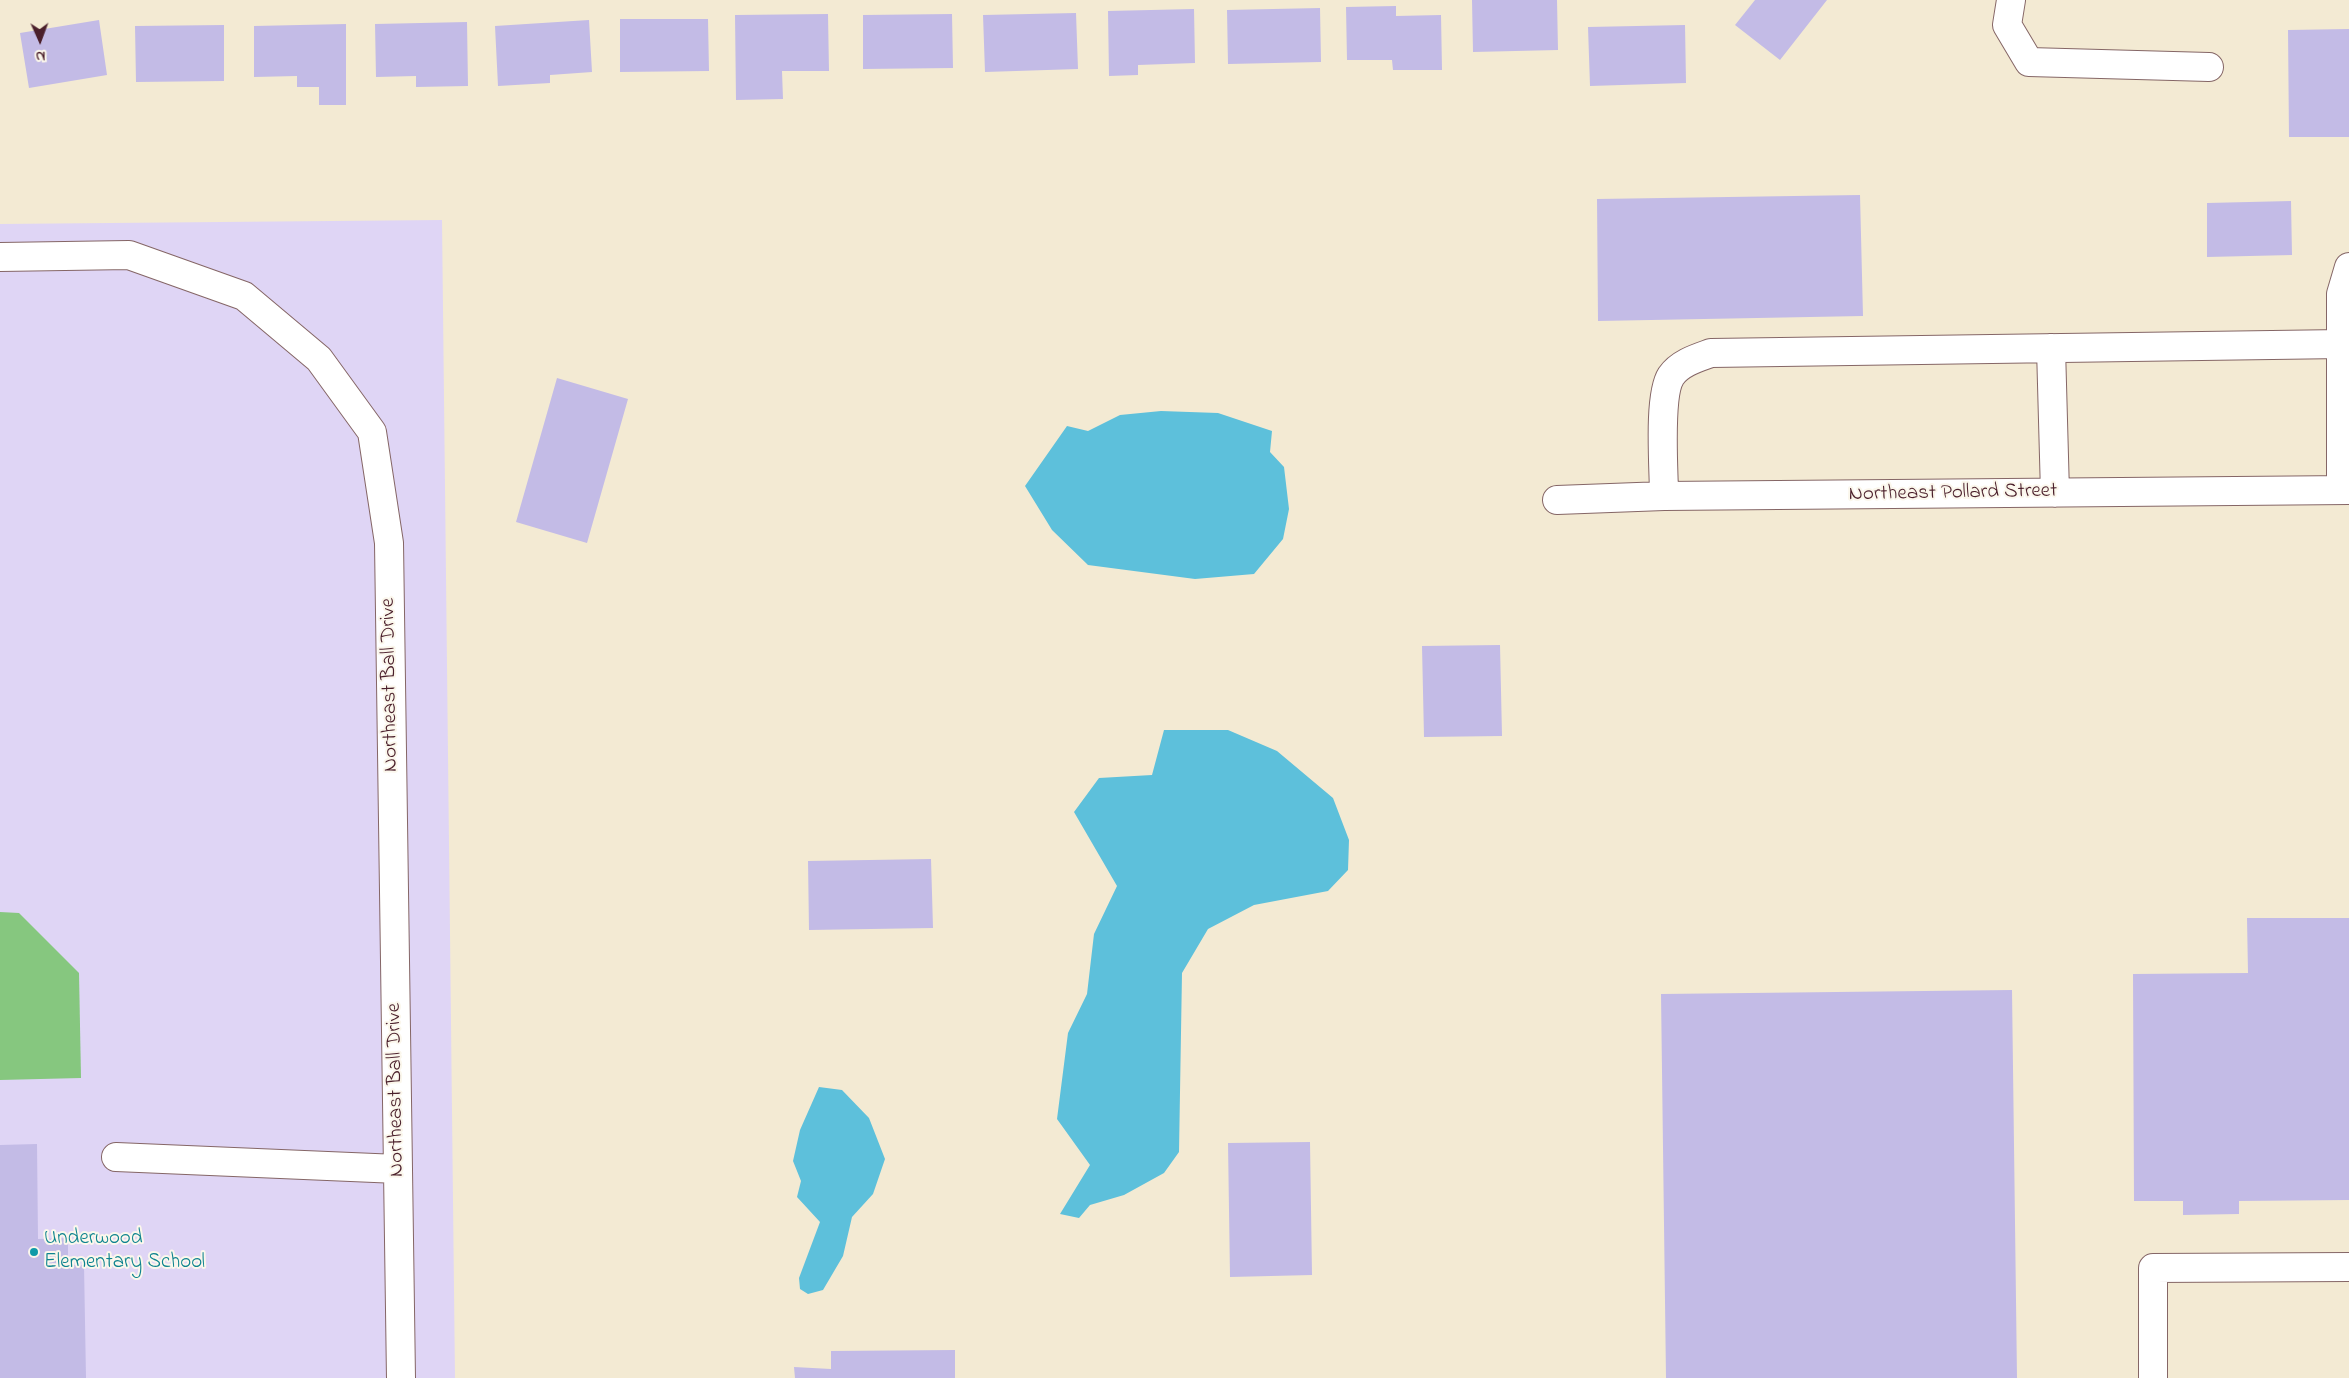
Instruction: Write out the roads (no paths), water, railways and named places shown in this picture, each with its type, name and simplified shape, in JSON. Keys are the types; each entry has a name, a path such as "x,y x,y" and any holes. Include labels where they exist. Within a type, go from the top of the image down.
{"street":[{"path":"2011,0 2007,25 2029,62 2209,67"},
{"name":"Northeast Ball Drive","path":"0,257 129,254 244,296 319,359 372,432 389,543 401,1378"},
{"path":"2345,490 2341,294 2349,267"},
{"path":"1664,496 1664,396 1671,376 1688,361 1711,353 2342,344"},
{"path":"2051,348 2055,493"},
{"name":"Northeast Pollard Street","path":"1557,500 1664,496 2345,490"},
{"path":"116,1157 398,1169"},
{"path":"2153,1378 2153,1268 2349,1267"}],"water":[{"path":"1161,411 1218,413 1272,431 1270,452 1284,467 1289,509 1283,539 1254,574 1195,579 1088,565 1052,530 1025,486 1067,426 1088,431 1120,415"},
{"path":"1164,730 1228,730 1277,751 1333,798 1349,840 1348,870 1328,891 1254,905 1208,929 1182,973 1179,1152 1164,1173 1124,1195 1090,1205 1079,1218 1060,1214 1090,1165 1057,1119 1068,1033 1087,994 1094,934 1117,886 1074,812 1099,778 1152,775"},
{"path":"819,1087 842,1090 869,1118 885,1159 873,1194 852,1217 843,1256 823,1290 808,1294 800,1289 799,1278 820,1222 797,1197 801,1181 793,1161 800,1130"}],"place":[{"name":"Underwood Elementary School","path":"34,1252"}]}
